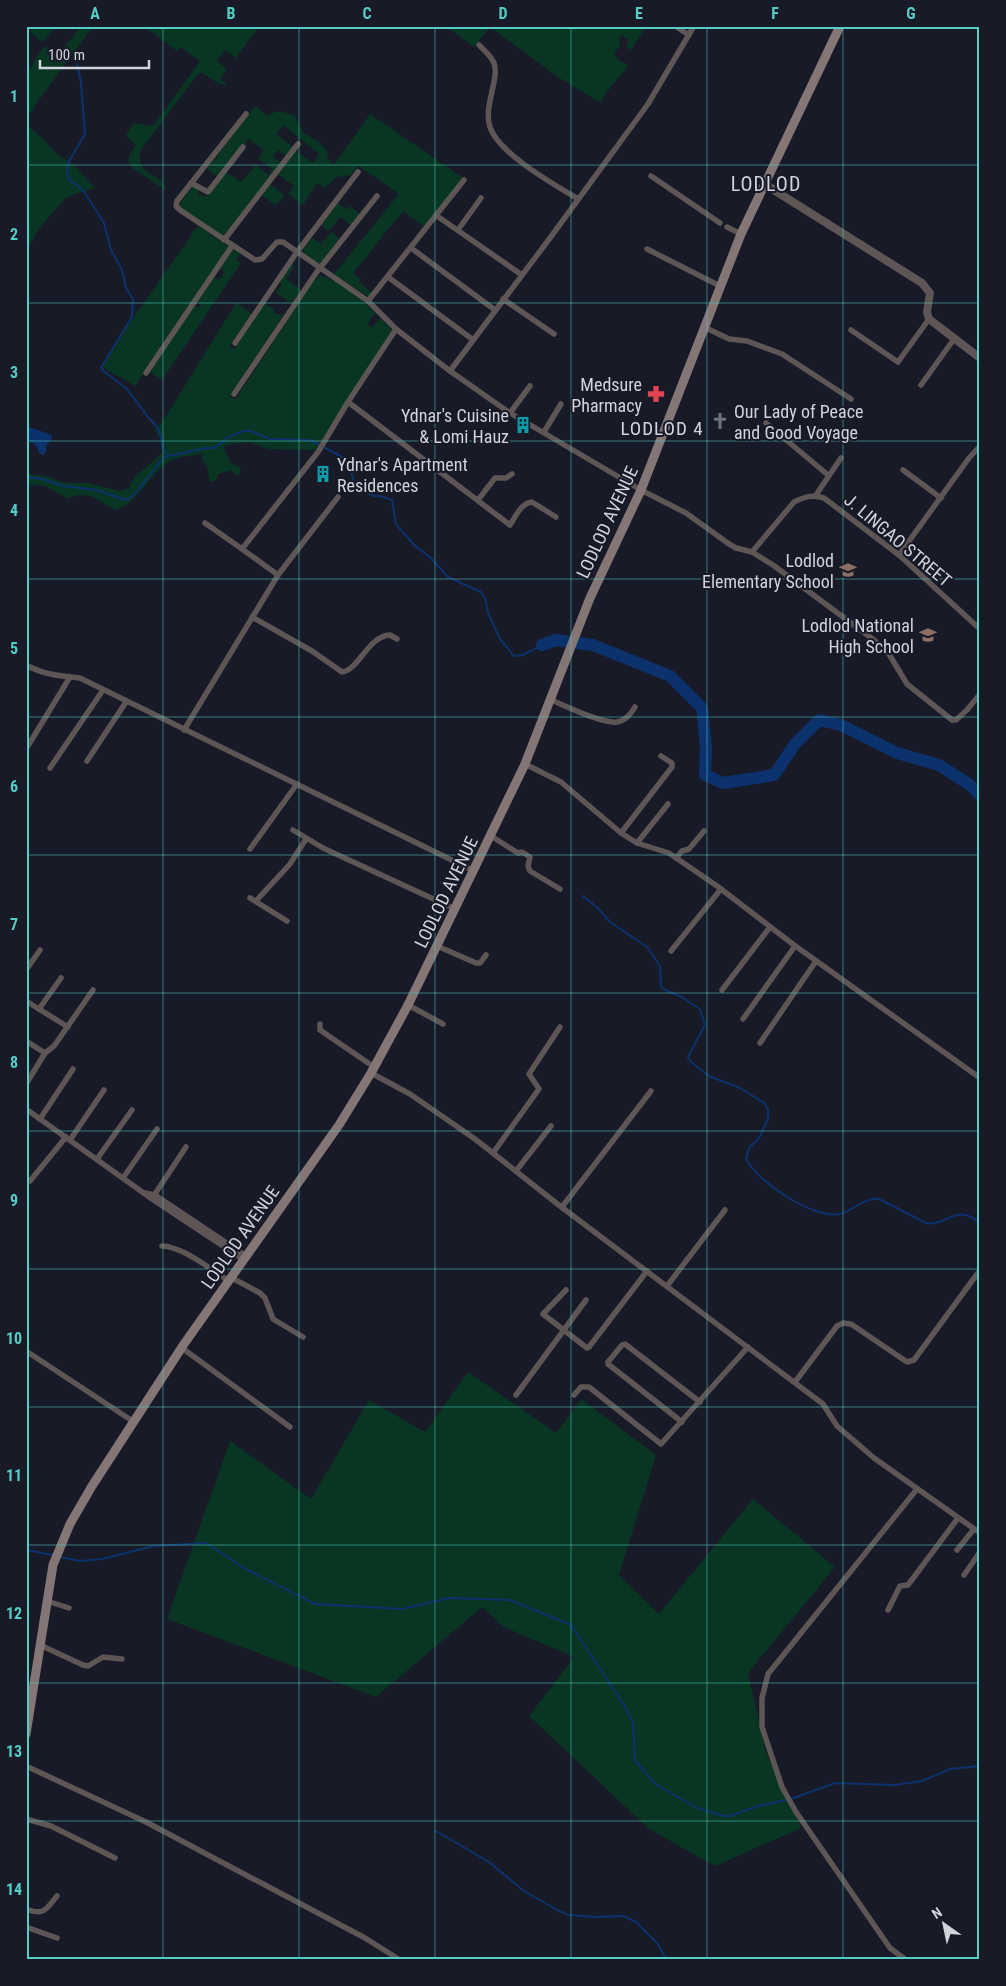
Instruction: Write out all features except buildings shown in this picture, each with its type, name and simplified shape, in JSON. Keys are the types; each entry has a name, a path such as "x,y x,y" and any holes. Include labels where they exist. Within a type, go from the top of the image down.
{"main road":[{"name":"LODLOD AVENUE","path":"26,1734 53,1564 60,1546 92,1486 182,1348 339,1125 373,1070 408,1005 525,764 597,581 641,490 741,234 840,26"}],"street":[{"path":"676,26 689,34"},
{"path":"450,371 648,104 694,26"},
{"path":"479,45 492,59 495,67 488,117 490,129 495,138 526,165 578,199"},
{"path":"246,114 177,201 176,206 182,212 255,260 262,259 279,241 283,242 368,301 396,330 510,413 641,490 690,516 729,544 752,552 786,574 874,640 889,654 907,684 952,720 956,720 977,704 980,694"},
{"path":"224,240 298,144"},
{"path":"192,183 208,192 243,147"},
{"path":"235,343 297,252 358,172"},
{"path":"651,176 720,223"},
{"path":"368,301 464,180"},
{"path":"766,184 922,283 930,293 927,312 929,319 980,358"},
{"path":"234,394 320,268 377,196"},
{"path":"458,230 481,198"},
{"path":"437,216 522,275"},
{"path":"727,227 741,234"},
{"path":"146,373 232,246"},
{"path":"411,248 495,310"},
{"path":"647,249 720,286"},
{"path":"388,277 472,339"},
{"path":"503,299 554,334"},
{"path":"851,330 898,362 929,319"},
{"path":"704,327 729,339 746,341 782,354 851,399"},
{"path":"242,549 318,452 348,402 396,330"},
{"path":"921,385 954,339"},
{"path":"510,413 530,386"},
{"path":"348,402 510,524 528,502 532,502 556,517"},
{"path":"544,432 561,404"},
{"path":"766,423 828,475"},
{"path":"899,555 969,458 979,449"},
{"path":"752,552 789,506 800,499 816,495 840,458"},
{"path":"903,470 941,498"},
{"path":"478,500 495,478 506,478 512,474"},
{"name":"J. LINGAO STREET","path":"816,495 824,498 899,555 980,629"},
{"path":"184,730 278,575 338,497"},
{"path":"204,523 278,575"},
{"path":"252,617 312,651 342,672 349,670 375,641 382,636 390,635 397,639"},
{"path":"26,665 36,671 52,676 80,678 474,871"},
{"path":"26,749 70,677"},
{"path":"50,768 102,690"},
{"path":"549,699 603,720 616,722 630,716 635,708"},
{"path":"87,761 126,702"},
{"path":"621,833 672,767 672,763 661,756"},
{"path":"525,764 561,782 621,833 637,843 669,853 980,1078"},
{"path":"250,849 297,784"},
{"path":"637,843 668,804"},
{"path":"293,830 306,839 455,909"},
{"path":"676,858 682,851 689,849 704,831"},
{"path":"491,836 518,853 522,852 530,857 528,866 530,871 560,889"},
{"path":"256,901 290,864 306,839"},
{"path":"671,951 721,890"},
{"path":"250,898 286,922"},
{"path":"722,990 770,927"},
{"path":"437,946 476,963 480,963 486,955"},
{"path":"743,1019 795,946"},
{"path":"26,970 40,950"},
{"path":"760,1043 816,961"},
{"path":"39,1009 62,978"},
{"path":"28,1080 45,1054 54,1046 94,990"},
{"path":"26,1001 68,1027"},
{"path":"408,1005 443,1024"},
{"path":"320,1024 320,1030 373,1070 418,1099 493,1153 795,1382 823,1404 837,1426 874,1458 977,1531 957,1550"},
{"path":"493,1153 538,1089 530,1074 560,1027"},
{"path":"26,1041 45,1054"},
{"path":"40,1119 73,1070"},
{"path":"26,1182 30,1181 68,1138 104,1090"},
{"path":"562,1207 651,1091"},
{"path":"26,1109 145,1193 245,1258"},
{"path":"97,1159 132,1110"},
{"path":"516,1171 551,1126"},
{"path":"123,1178 157,1129"},
{"path":"153,1197 186,1147"},
{"path":"667,1286 725,1210"},
{"path":"162,1246 172,1247 230,1280 260,1293 265,1298 273,1319 303,1337"},
{"path":"795,1382 837,1326 843,1323 851,1324 907,1362 914,1360 980,1270"},
{"path":"566,1290 543,1314 585,1348 590,1348 647,1271"},
{"path":"516,1395 586,1300"},
{"path":"682,1422 608,1364 622,1345 625,1344 700,1402"},
{"path":"574,1395 581,1388 589,1387 659,1443 664,1443 748,1346"},
{"path":"182,1348 250,1400 290,1427"},
{"path":"26,1352 134,1422"},
{"path":"906,1960 890,1948 796,1812 782,1787 762,1727 762,1698 768,1674 917,1489"},
{"path":"888,1610 900,1586 908,1585 958,1518"},
{"path":"964,1575 980,1552"},
{"path":"47,1601 69,1608"},
{"path":"40,1645 88,1666 103,1657 122,1659"},
{"path":"26,1766 146,1822 366,1938 400,1960"},
{"path":"26,1820 51,1826 115,1858"},
{"path":"26,1909 37,1913 44,1911 57,1896"},
{"path":"26,1927 56,1938"}],"green space":[{"path":"34,26 57,26 42,42 30,32"},
{"path":"81,26 93,26 26,118 26,92 29,88 26,86 26,76 33,62 45,46 58,55"},
{"path":"144,26 177,26 182,28 184,26 259,26 236,58 225,50 217,61 227,69 220,79 226,86 202,73 198,74 140,151 140,163 145,170 161,181 167,189 164,189 132,168 128,161 130,153 136,145 126,136 133,123 153,126 200,61 180,47 177,51"},
{"path":"445,26 646,26 631,50 626,46 629,40 622,35 619,38 620,46 614,53 618,60 628,65 601,102 599,102 558,77 490,27 474,47"},
{"path":"255,106 267,116 277,112 294,115 304,133 321,144 328,153 327,157 334,165 370,114 463,178 425,227 403,211 353,273 361,279 359,282 372,293 369,297 334,274 399,194 359,166 351,175 337,177 324,188 317,183 303,205 288,194 294,186 277,174 295,150 313,163 319,154 283,125 276,134 293,147 286,156 278,150 273,157 281,163 223,237 180,208 180,203 193,186 199,190 198,193 202,196 208,196 226,172 241,182 256,165 268,175 272,169 258,158 264,150 249,139 218,177 207,169"},
{"path":"26,125 39,135 58,155 74,165 95,188 65,199 41,226 26,251"},
{"path":"269,184 285,195 276,205 261,195"},
{"path":"338,203 347,210 350,206 360,214 351,225 340,217 329,231 321,225"},
{"path":"198,226 229,247 135,386 102,367 133,318"},
{"path":"331,232 340,239 320,265 302,251 312,238 321,244"},
{"path":"233,249 240,254 236,259 241,263 162,380 149,371 195,302 197,304 195,306 199,308 201,305 196,301 212,276 219,280 225,272 219,268"},
{"path":"293,263 294,267 286,279 301,290 291,303 276,293 281,285 280,281"},
{"path":"319,276 332,280 371,308 375,313 367,324 372,328 380,318 392,330 315,450 269,449 249,442 225,445 224,450 232,464 241,468 240,473 237,476 231,470 218,474 216,480 210,482 207,467 202,460 203,453 175,459 164,465 132,500 116,510 88,496 82,495 69,499 45,486 26,484 26,474 46,476 65,483 88,483 120,491 129,488 134,478 162,453 160,438 155,430 163,421 236,303 252,314 229,346 234,349 264,304 273,308 275,314 284,314 231,394 230,397 234,399 310,286"},
{"path":"468,1372 556,1433 581,1399 656,1455 619,1575 659,1614 753,1499 835,1567 748,1673 766,1753 801,1828 715,1866 649,1829 529,1716 574,1657 504,1627 482,1607 376,1697 167,1619 230,1441 311,1499 369,1400 425,1432"}],"water":[{"path":"26,428 32,428 52,435 44,455 40,454 35,444 26,440"}],"waterway":[{"path":"77,64 81,82 85,134 68,163 67,175 71,182 85,193 104,223 111,250 122,270 126,288 133,299 132,317 101,368 127,389 159,429 164,450 168,456"},
{"path":"26,477 42,479 63,486 97,490 126,500 133,496 164,457 214,448 227,438 243,431 250,431 270,439 310,440 344,458 357,487 373,496 392,500 396,524 414,545 430,557 448,577 481,592 500,639 514,656 523,655 542,645"},
{"path":"542,645 556,640 593,645 670,676 702,708 706,747 705,775 723,783 774,775 795,744 819,720 841,725 897,753 939,765 970,785 980,795"},
{"path":"583,896 599,909 610,922 647,947 660,966 661,987 700,1009 705,1025 688,1057 691,1062 709,1076 740,1088 764,1103 768,1109 768,1119 759,1138 749,1148 746,1159 752,1168 774,1188 801,1205 828,1214 839,1214 869,1200 879,1199 926,1223 937,1223 955,1215 969,1216 980,1222"},
{"path":"60,1557 80,1561 102,1559 154,1546 206,1543 247,1570 315,1604 402,1609 449,1598 510,1600 571,1625 626,1708 633,1724 635,1760 654,1783 697,1808 724,1816 786,1800"},
{"path":"26,1550 53,1555"},
{"path":"791,1799 835,1783 894,1785 922,1781 950,1769 980,1766"},
{"path":"436,1831 489,1862 524,1891 559,1911 569,1915 623,1916 636,1922 658,1944 663,1954 671,1960"}],"place":[{"name":"Medsure Pharmacy","path":"656,394"},
{"name":"Our Lady of Peace and Good Voyage","path":"720,421"},
{"name":"Ydnar's Cuisine & Lomi Hauz","path":"523,425"},
{"name":"Ydnar's Apartment Residences","path":"323,474"},
{"name":"Lodlod Elementary School","path":"848,570"},
{"name":"Lodlod National High School","path":"928,635"}],"district":[{"name":"LODLOD","path":"766,184"},
{"name":"LODLOD 4","path":"662,428"}]}
